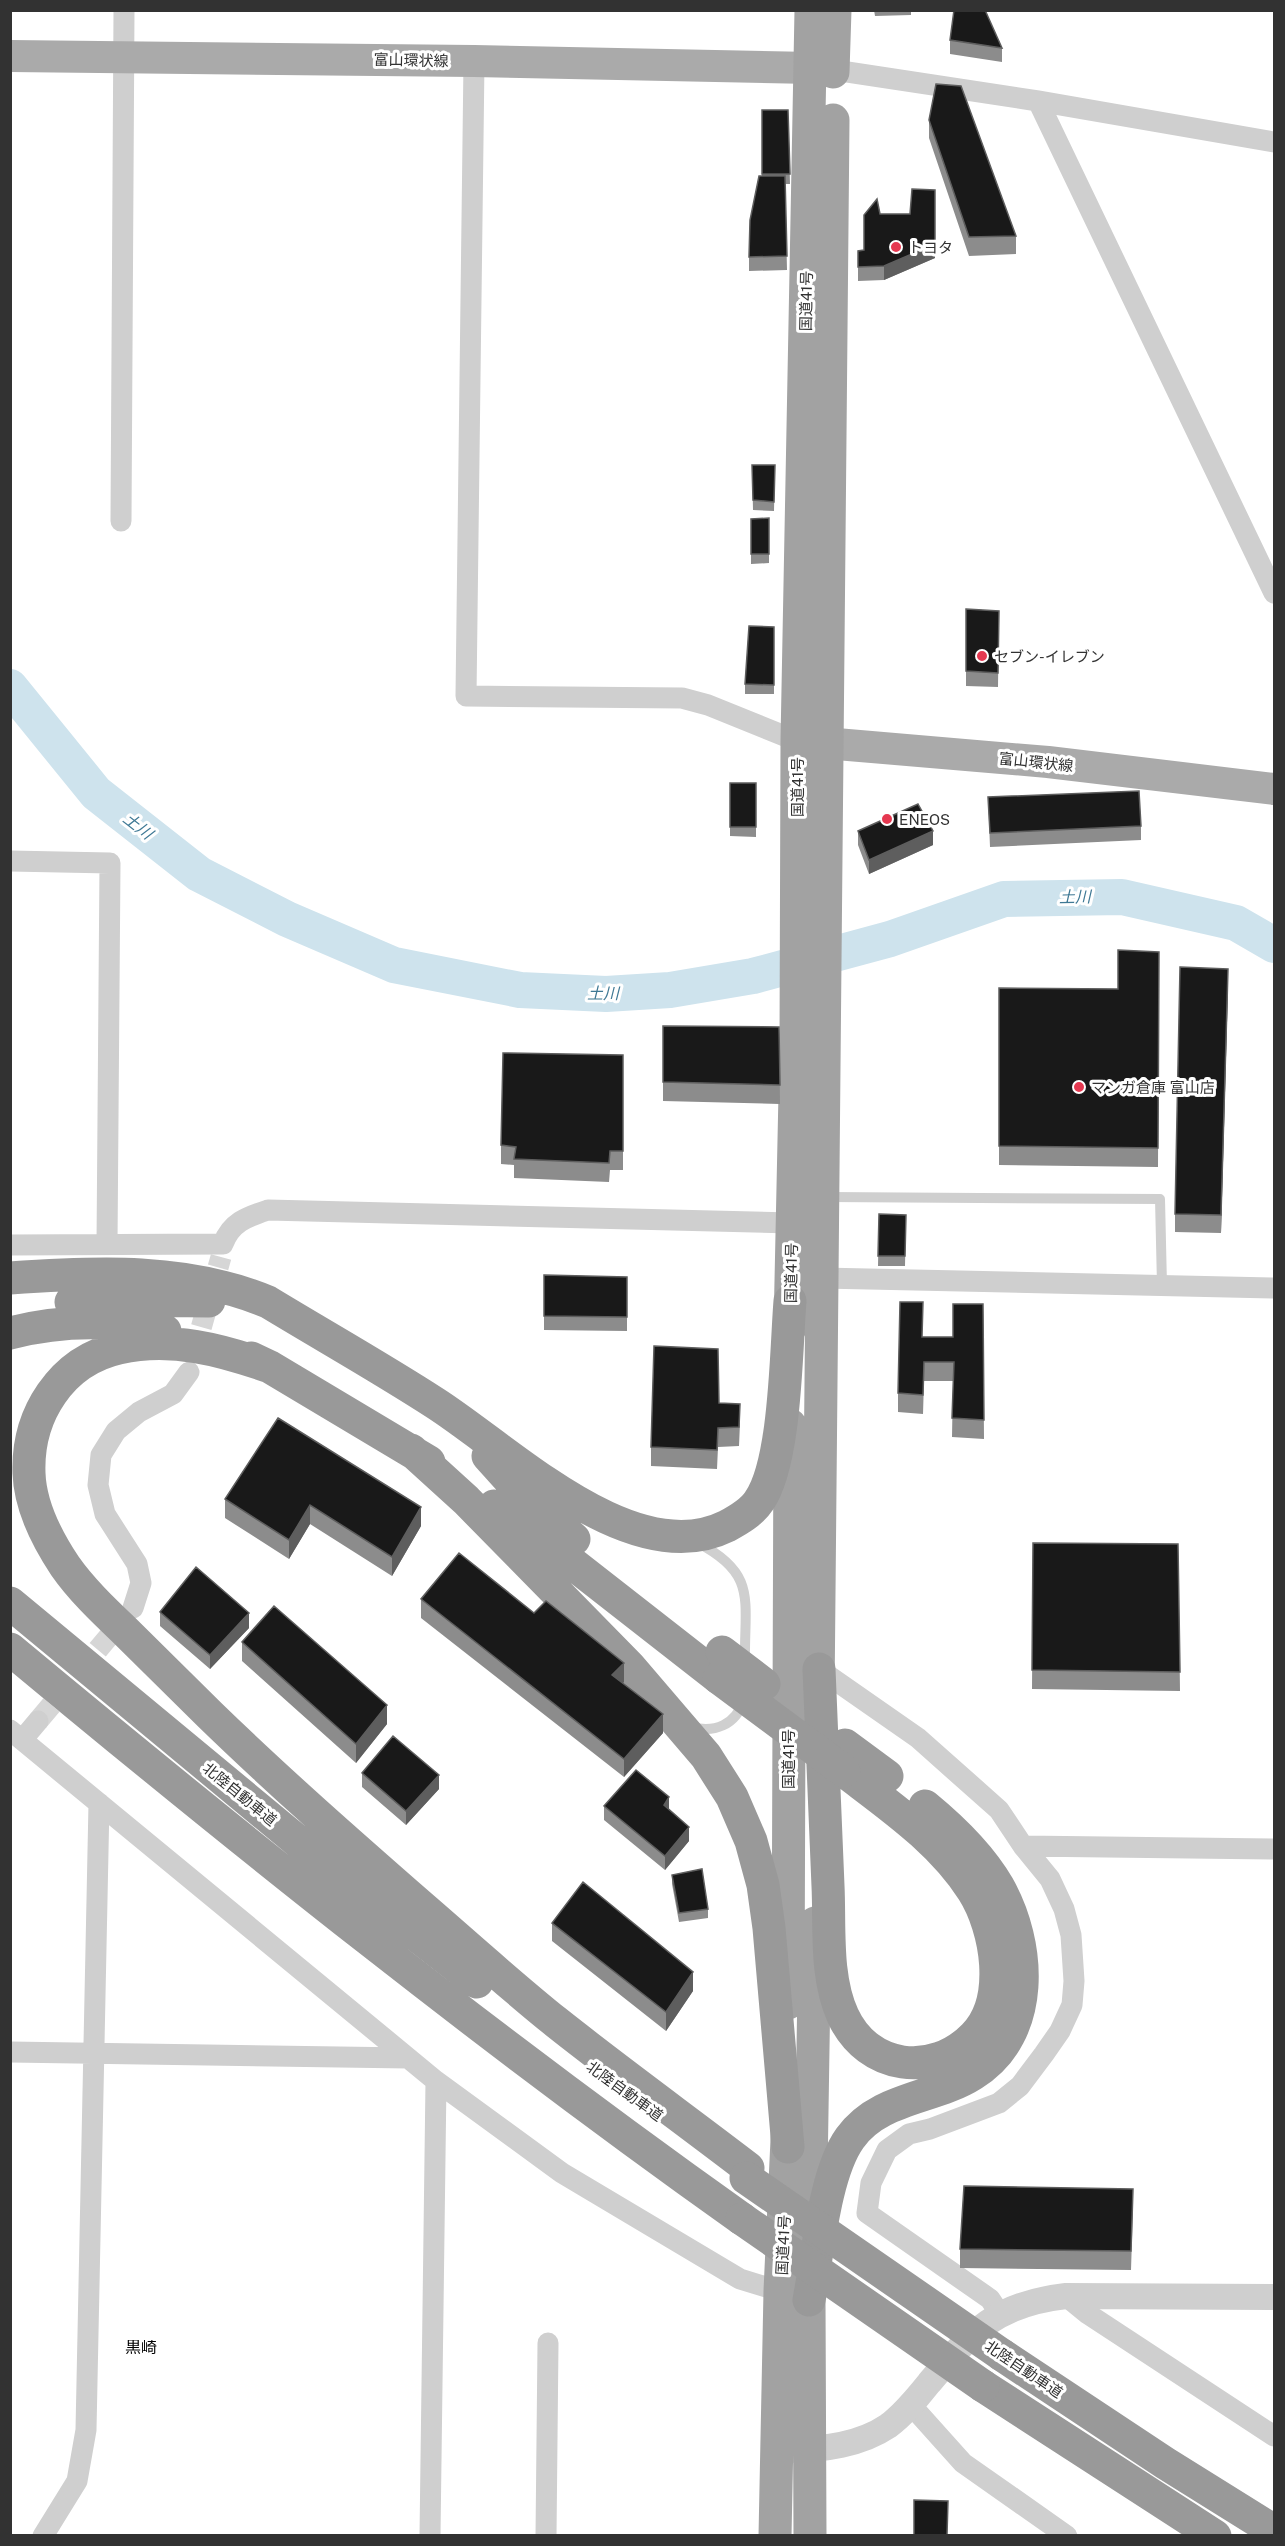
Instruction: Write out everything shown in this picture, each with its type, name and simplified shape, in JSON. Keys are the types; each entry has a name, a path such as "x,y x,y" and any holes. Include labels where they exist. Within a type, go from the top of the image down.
{"highway":[{"name":"国道41号","path":"811,10 823,68"},
{"name":"国道41号","path":"775,2535 776,2450 795,2296 819,1669 824,1197 811,1046 812,741 823,68 835,10"},
{"name":"国道41号","path":"810,2535 811,2449 795,2296 788,2147 790,1301 792,1223 811,1046"},
{"path":"10,1278 113,1275 193,1280 242,1291 268,1302 436,1404 585,1506 624,1525 658,1535 687,1537 715,1532 739,1520 759,1502 770,1480 780,1429 790,1301"},
{"path":"10,1312 70,1302 183,1300 227,1302 261,1307 293,1317"},
{"path":"10,1333 60,1325 107,1322 193,1336 234,1350 270,1367 411,1450 721,1665 845,1758 944,1822 984,1865 998,1886 1014,1921 1022,1957 1021,2000 1015,2022 1005,2041 992,2058 976,2072 959,2083 875,2114 850,2138 835,2173 795,2296"},
{"path":"270,1367 236,1355 203,1347 171,1343 116,1348 92,1358 69,1373 51,1393 38,1417 30,1445 29,1475 34,1505 60,1558 98,1604 139,1646 244,1748 356,1850 554,2020 747,2173"},
{"path":"436,1404 549,1520 721,1665"},
{"path":"411,1450 466,1500 574,1609 672,1715 706,1756 732,1797 751,1841 763,1885 769,1928 788,2147"},
{"name":"北陸自動車道","path":"10,1603 330,1868 472,1979 747,2173 802,2216 1002,2355 1165,2463 1275,2531"},
{"path":"10,1649 308,1894 598,2117 983,2386 1215,2535"},
{"path":"10,1656 140,1757"},
{"path":"819,1669 830,1942 835,1993 842,2014 851,2031 863,2046 881,2056 900,2061 923,2062 944,2058 976,2035 987,2018 993,1996 996,1968 993,1941 986,1916 974,1892 933,1843 845,1758"}],"main road":[{"name":"富山環状線","path":"10,56 474,61 823,68"},
{"name":"富山環状線","path":"812,741 1048,762 1275,789"}],"street":[{"path":"121,521 124,10"},
{"path":"474,61 466,696 682,698 812,741"},
{"path":"823,68 1038,101 1275,142"},
{"path":"1038,101 1275,593"},
{"path":"10,861 110,863 107,1244"},
{"path":"10,1245 107,1244 222,1251 226,1234 241,1219 268,1210 792,1223"},
{"path":"822,1278 1275,1288"},
{"path":"133,1608 141,1583 137,1564 105,1514 98,1485 100,1455 116,1431 139,1412 173,1394 189,1372"},
{"path":"819,1669 918,1738 999,1810 1023,1846 1050,1879 1064,1909 1071,1935 1074,1981 1072,2005 1060,2031 1044,2054 1020,2086 999,2103 930,2129 909,2134 887,2150 871,2183 867,2213 990,2299 1000,2314"},
{"path":"38,1721 16,1735 436,2081 562,2173 740,2279 795,2296"},
{"path":"43,2535 77,2481 86,2430 99,1803"},
{"path":"1023,1846 1275,1849"},
{"path":"10,2052 408,2058"},
{"path":"430,2535 436,2081"},
{"path":"1066,2295 1088,2314 1275,2436"},
{"path":"776,2450 823,2449 857,2441 887,2426 911,2405 964,2341 983,2325 1000,2314 1041,2299 1066,2295 1275,2297"},
{"path":"546,2535 548,2343"},
{"path":"911,2405 963,2463 1067,2535"}],"lane":[{"path":"824,1197 1160,1199 1162,1285"},
{"path":"672,1715 693,1727 717,1728 735,1717 742,1704 745,1690 744,1589 740,1576 719,1554 687,1537"}],"building":[{"path":"954,10 985,10 1002,48 950,40"},
{"path":"936,84 961,86 1016,236 969,237 929,120"},
{"path":"762,110 788,110 790,174 762,174"},
{"path":"759,176 785,176 787,256 749,257 750,220"},
{"path":"912,189 935,190 935,244 884,266 858,267 858,251 864,250 864,215 877,199 880,214 910,214"},
{"path":"752,465 775,465 774,502 753,500"},
{"path":"769,518 769,554 751,554 751,519"},
{"name":"セブン-イレブン","path":"966,609 999,611 998,673 966,671"},
{"path":"749,626 774,627 774,685 745,684"},
{"path":"730,783 756,783 756,827 730,827"},
{"path":"1139,791 1141,826 990,833 988,797"},
{"path":"918,804 933,831 869,860 858,831"},
{"name":"マンガ倉庫 富山店","path":"1118,950 1159,952 1158,1148 999,1146 999,988 1118,989"},
{"path":"1180,967 1228,969 1221,1215 1175,1214"},
{"path":"663,1026 779,1027 780,1085 663,1082"},
{"path":"503,1053 623,1055 623,1151 610,1151 609,1163 514,1159 516,1147 501,1145"},
{"path":"879,1214 906,1215 905,1256 878,1256"},
{"path":"544,1275 627,1277 627,1317 544,1316"},
{"path":"900,1302 923,1302 922,1337 953,1337 953,1304 983,1304 984,1420 952,1418 954,1362 924,1362 923,1395 898,1393"},
{"path":"654,1346 718,1349 719,1403 740,1404 739,1427 718,1428 717,1450 651,1447"},
{"path":"278,1418 421,1507 392,1557 310,1505 289,1540 225,1499"},
{"path":"1033,1543 1178,1544 1180,1672 1032,1670"},
{"path":"459,1553 534,1613 546,1601 624,1663 612,1675 663,1714 624,1759 421,1599"},
{"path":"196,1567 249,1613 210,1655 160,1612"},
{"path":"274,1606 387,1705 356,1744 242,1642"},
{"path":"393,1736 439,1775 406,1811 362,1773"},
{"path":"636,1770 669,1797 664,1805 689,1827 665,1856 604,1806"},
{"path":"702,1869 708,1909 679,1913 672,1875"},
{"path":"583,1882 693,1972 666,2012 552,1923"},
{"path":"964,2186 1133,2189 1131,2251 960,2249"},
{"path":"914,2500 948,2501 947,2535 914,2535"}],"waterway":[{"name":"土川","path":"10,687 96,793 199,874 287,919 394,965 520,990 606,994 670,990 753,976 890,939 1004,899 1122,897 1236,923 1274,945"}],"tunnel":[{"path":"193,1357 221,1257"},
{"path":"38,1721 126,1616"}],"place":[{"name":"トヨタ","path":"896,247"},
{"name":"セブン-イレブン","path":"982,656"},
{"name":"ENEOS","path":"887,819"},
{"name":"マンガ倉庫 富山店","path":"1079,1087"}],"district":[{"name":"黒崎","path":"141,2347"}]}
